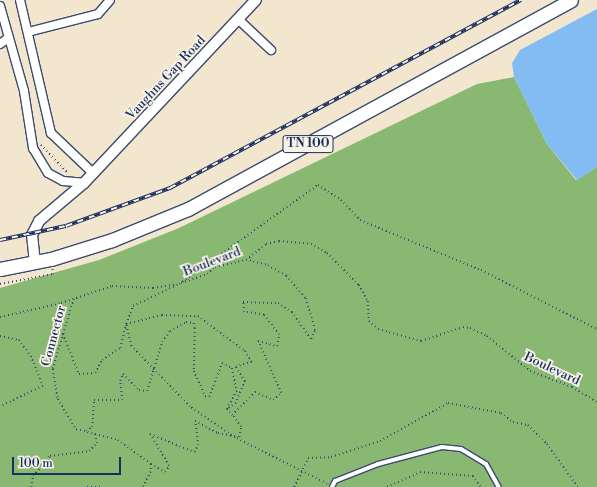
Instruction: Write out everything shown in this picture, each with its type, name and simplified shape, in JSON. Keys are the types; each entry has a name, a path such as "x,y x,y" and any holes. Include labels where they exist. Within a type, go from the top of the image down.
{"main road":[{"name":"TN 100","path":"0,269 51,259 188,209 571,0"}],"street":[{"path":"20,0 51,134 93,173"},
{"path":"28,32 98,14 110,0"},
{"name":"Vaughns Gap Road","path":"35,263 32,235 40,221 84,183 239,20 256,0"},
{"path":"0,6 7,39 24,91 33,148 48,173 63,181 84,183"},
{"path":"239,20 271,50"},
{"path":"0,44 7,39"}],"lane":[{"path":"332,487 335,481 371,467 442,446 461,449 486,464 499,487"}],"path":[{"path":"63,334 79,374 95,372 102,360 120,348 126,324 133,306 179,284 318,185 360,220 481,270 597,329"},
{"name":"Boulevard","path":"0,317 75,299 112,286 153,288 179,284 207,274 215,267 246,260 261,248 279,241 311,244 327,254 358,285 368,301 369,321 378,329 421,341 463,327 470,328 487,336 530,371 572,387 597,402"},
{"path":"0,284 53,274 51,259"},
{"path":"232,415 254,392 273,400 281,393 258,341 277,346 279,335 264,316 244,312 243,302 278,303 292,312 311,339 315,330 305,298 286,276 266,265 246,260"},
{"path":"24,273 25,280"},
{"name":"Connector","path":"75,299 52,369 55,391 67,418 76,429 94,432 123,443 151,465"},
{"path":"126,324 162,315 198,316 245,351 252,362 236,367 245,381 236,403 227,409"},
{"path":"86,431 92,427 94,400 101,397 119,402 124,393 120,381 123,374 139,390 147,391 154,372 157,353 170,331 186,322 194,323 194,371 205,396 209,397 222,364 232,368 237,391 227,409"},
{"path":"126,324 131,346 154,372 190,407 235,438"},
{"path":"0,336 19,340 31,356 43,386 0,407"},
{"path":"294,487 308,458 331,457 380,441 448,403 502,413 513,422 528,425 548,444 578,487"},
{"path":"227,409 241,427 240,437 235,438"},
{"path":"143,487 151,465 165,472 169,466 150,434 194,452 198,445 195,421 302,468 332,487"},
{"path":"31,487 33,476 50,456 89,451 97,443 94,432"},
{"path":"387,487 420,472 473,476 481,487"},
{"path":"87,487 103,487"}],"green space":[{"path":"514,77 547,144 576,180 597,167 597,487 0,487 0,288 99,260 179,228 477,84"}],"water":[{"path":"597,9 597,167 577,180 547,144 514,77 512,63 520,50"}],"railway":[{"path":"0,240 66,226 170,188 521,0"}]}
